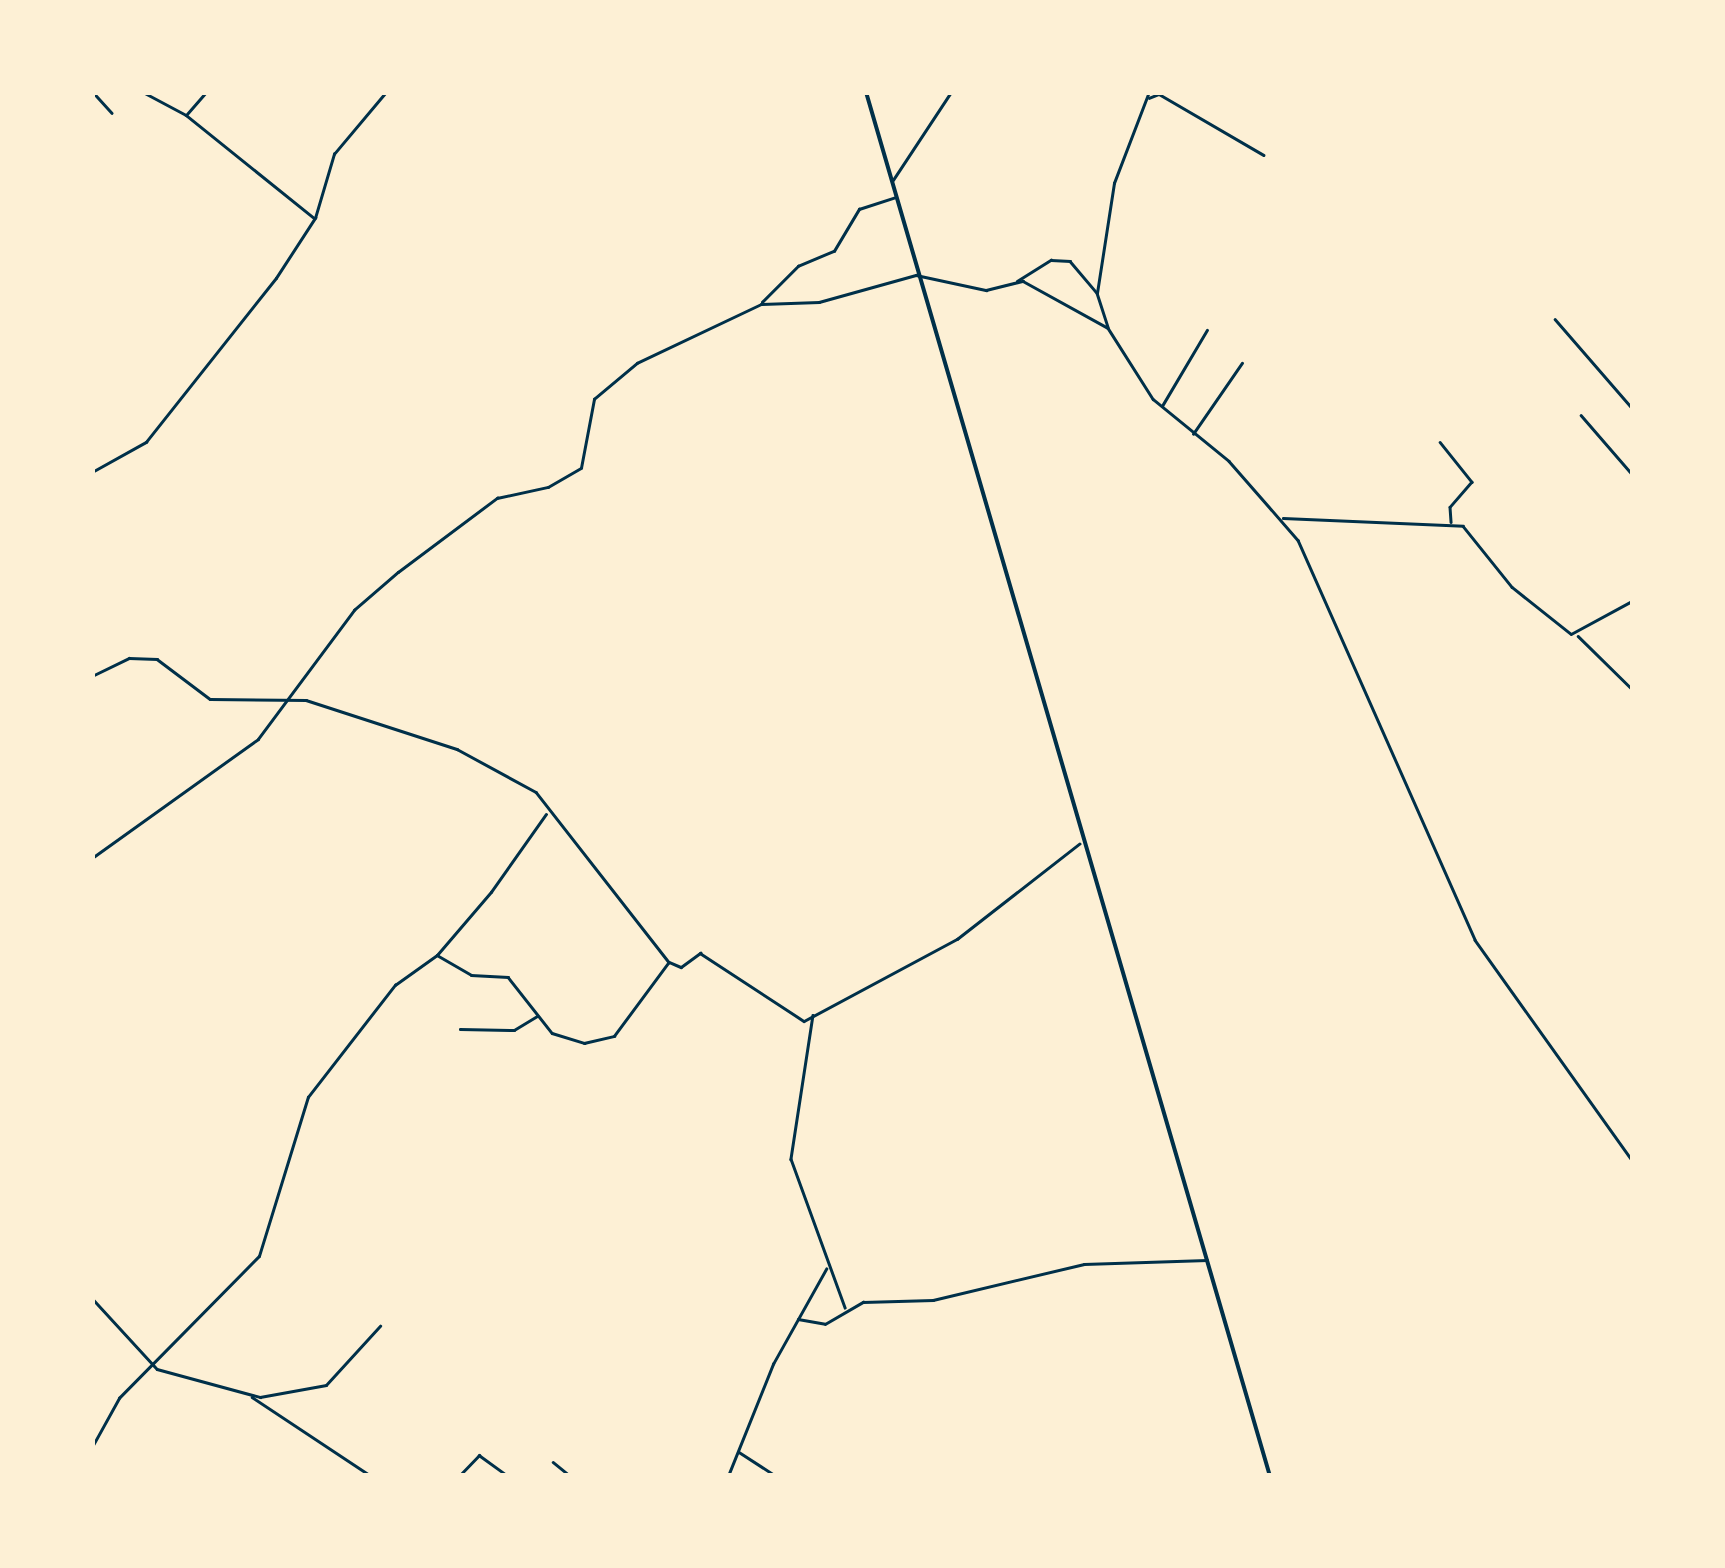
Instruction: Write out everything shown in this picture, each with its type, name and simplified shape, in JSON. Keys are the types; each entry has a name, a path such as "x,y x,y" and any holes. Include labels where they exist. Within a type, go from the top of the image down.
{"street":[{"path":"93,92 112,113"},
{"path":"143,92 186,115 314,218"},
{"path":"186,115 204,94 198,92"},
{"path":"92,472 146,442 314,218 334,154 386,92"},
{"path":"866,92 1079,844 1270,1476"},
{"path":"891,180 952,92"},
{"path":"1097,294 1114,182 1149,92"},
{"path":"1148,100 1160,94 1264,154"},
{"path":"92,858 258,739 354,610 398,572 497,498 582,468 598,394 637,364 761,304 798,266 834,251 860,209 895,197"},
{"path":"761,304 819,302 916,274 986,290 1066,259 1097,294 1108,328 1162,408 1282,518 1318,578 1476,940 1632,1160"},
{"path":"1017,281 1108,328"},
{"path":"1555,319 1632,408"},
{"path":"1162,408 1161,395 1208,330"},
{"path":"1192,436 1242,363"},
{"path":"1581,415 1632,474"},
{"path":"1440,442 1472,482 1450,507 1452,523"},
{"path":"1282,518 1452,523 1476,536 1552,625 1577,634 1632,689"},
{"path":"1577,634 1632,601"},
{"path":"92,676 129,658 152,658 210,699 288,698 457,749 536,792 546,814 604,870 668,962 681,968 700,954 804,1021 957,939 1079,844"},
{"path":"92,1447 151,1364 259,1256 308,1097 395,985 437,955 546,814"},
{"path":"437,955 471,975 505,975 538,1015 566,1040 606,1042 668,962"},
{"path":"460,1030 514,1030 538,1015"},
{"path":"813,1015 790,1148 827,1268 846,1308"},
{"path":"798,1319 825,1324 846,1308 932,1300 1092,1263 1207,1260"},
{"path":"728,1476 798,1319 827,1268"},
{"path":"92,1298 151,1364 251,1396 371,1476"},
{"path":"251,1396 311,1393 380,1326"},
{"path":"92,1432 97,1437"},
{"path":"738,1452 776,1476"},
{"path":"459,1476 478,1455 508,1476"},
{"path":"553,1462 570,1476"}]}
